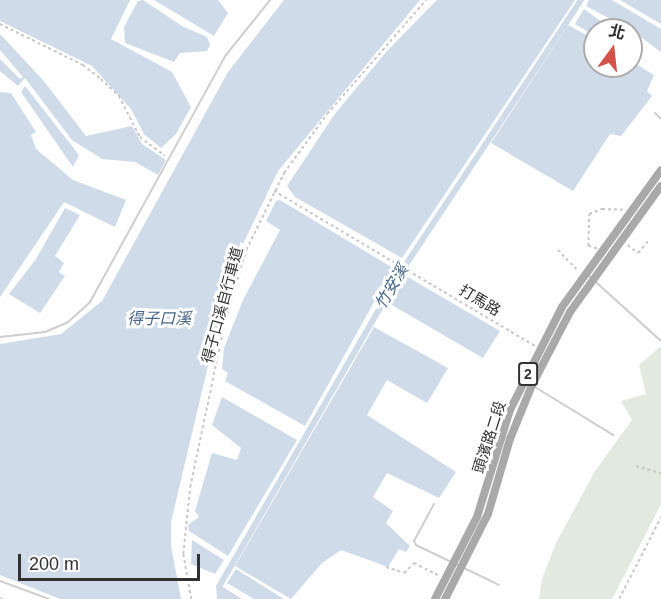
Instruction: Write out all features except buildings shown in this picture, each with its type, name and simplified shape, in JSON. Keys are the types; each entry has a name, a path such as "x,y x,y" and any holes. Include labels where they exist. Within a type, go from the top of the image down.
{"main road":[{"name":"頭濱路二段","path":"528,383 541,349 583,273 661,170"},
{"name":"頭濱路二段","path":"445,599 477,517 502,433 528,383 592,278 661,186"},
{"path":"648,187 656,193"},
{"name":"頭濱路二段","path":"435,599 446,578 459,563"}],"lane":[{"path":"0,337 45,332 68,322 90,302 226,55 270,0"},
{"path":"655,114 661,119"},
{"path":"583,273 592,278 661,341"},
{"path":"528,383 613,435"},
{"path":"434,504 414,541 416,545 459,563 499,585"},
{"path":"0,581 49,599"}],"path":[{"name":"得子口溪自行車道","path":"190,599 183,554 193,476 246,250 274,191 327,114 426,0"},
{"path":"0,24 83,65 101,79 128,110 140,137 169,159"},
{"name":"打馬路","path":"274,191 401,264 541,349"},
{"path":"601,249 589,248 589,214 602,209 630,211"},
{"path":"621,239 638,253 649,240"},
{"path":"558,250 583,273"},
{"path":"636,466 661,473"},
{"path":"619,599 661,517"},
{"path":"387,567 404,573 414,564 446,578"}],"shaded area":[{"path":"661,346 661,504 612,599 539,599 542,579 556,543 595,471 632,420 621,401 646,394 639,365"}],"water":[{"path":"0,0 130,0 111,39 172,72 191,107 176,134 161,148 144,134 131,109 92,66 0,21"},
{"path":"143,0 182,26 207,37 210,45 207,51 180,53 174,62 125,43 124,27 138,1"},
{"path":"154,0 218,0 228,13 214,36"},
{"name":"得子口溪","path":"284,0 420,0 278,171 242,246 216,332 171,522 171,546 181,599 60,599 0,575 0,344 61,334 102,301 228,72"},
{"path":"437,0 575,0 402,258 295,197 287,186 334,115 387,51"},
{"path":"589,0 612,0 642,18 608,18 586,6"},
{"path":"620,0 661,0 661,24"},
{"path":"584,9 596,18 583,18 583,29 575,24"},
{"path":"643,18 661,29 661,52 643,39"},
{"path":"568,25 583,33 583,78 643,78 643,68 654,75 647,91 652,96 621,136 610,134 573,191 491,143"},
{"path":"0,34 43,80 86,136 132,126 142,144 166,160 158,175 135,162 102,159 72,140 25,78 18,86 0,71 0,59 20,79 23,77 0,50"},
{"path":"25,86 79,155 73,167 21,92"},
{"path":"0,92 11,93 36,132 31,135 36,149 73,180 126,200 115,227 64,202 0,297"},
{"path":"280,200 393,268 305,426 225,381 228,373 222,369 224,348 243,300 280,230 266,221 276,201"},
{"path":"65,208 80,215 55,256 64,263 59,272 65,276 40,313 9,294 36,259"},
{"path":"406,276 500,331 483,358 390,304"},
{"path":"374,327 448,368 427,403 387,380 367,415 456,472 439,498 387,473 373,497 393,511 386,523 410,546 406,552 399,549 388,567 341,550 322,563 291,599 235,566"},
{"path":"222,397 297,440 228,556 189,531 188,525 199,517 195,511 212,453 237,460 241,448 212,425"},
{"path":"192,540 224,560 215,574 191,564"},
{"path":"236,569 284,599 254,599 227,583"},
{"path":"216,585 220,585 242,599 217,599"}],"waterway":[{"name":"竹安溪","path":"220,585 401,272 581,0"}]}
